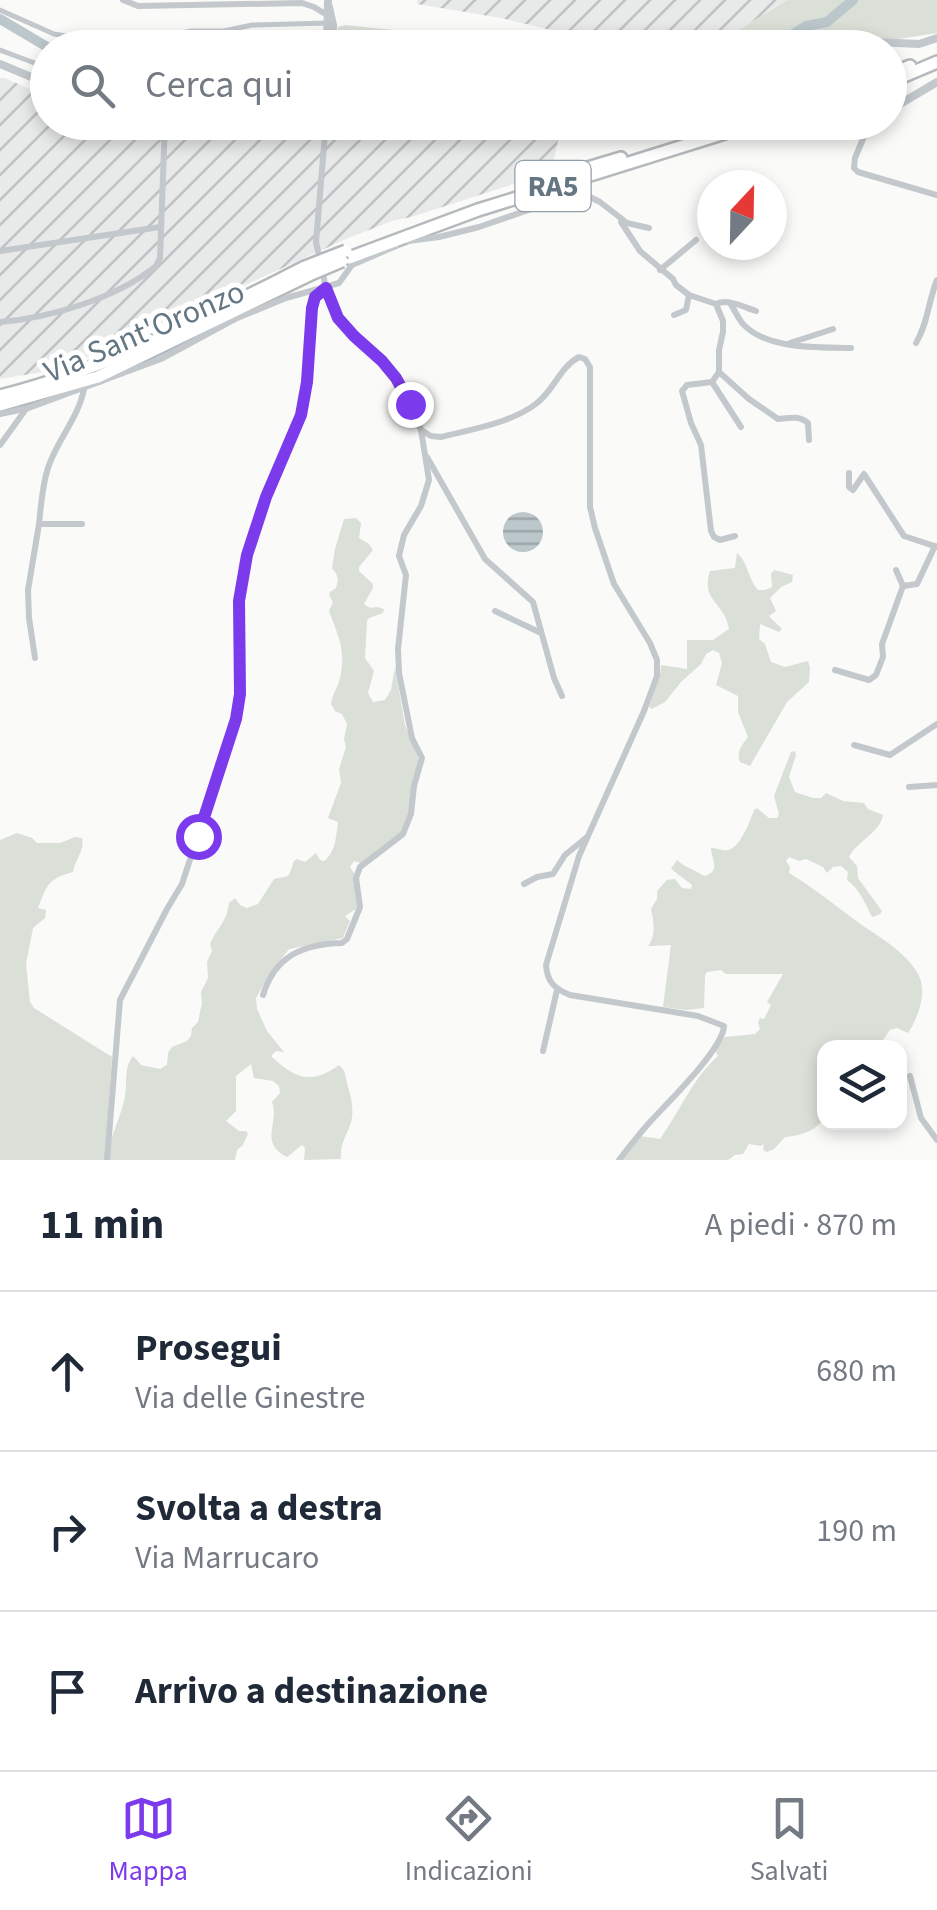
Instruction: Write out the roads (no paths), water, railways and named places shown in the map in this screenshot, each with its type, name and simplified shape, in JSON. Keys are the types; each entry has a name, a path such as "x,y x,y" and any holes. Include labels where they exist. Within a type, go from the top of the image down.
{"highway":[{"path":"907,68 937,58"},
{"path":"907,73 937,58"},
{"name":"RA5","path":"0,396 112,360 307,271 463,207 677,140"},
{"name":"RA5","path":"347,255 702,140"},
{"name":"RA5","path":"0,405 98,377 307,271"}],"street":[{"path":"124,0 138,6 326,1"},
{"path":"326,1 329,30"},
{"path":"326,1 329,25"},
{"path":"313,4 329,25"},
{"path":"0,10 45,30"},
{"path":"233,30 252,25 329,25"},
{"path":"907,44 937,38"},
{"path":"0,50 30,61"},
{"path":"0,64 30,76"},
{"path":"907,100 937,82"},
{"path":"0,322 78,306 154,269 160,258 164,140"},
{"path":"263,995 288,954 325,944 342,944 347,939 360,906 356,878 360,866 403,834 422,758 412,738 398,649 406,575 400,556 404,535 421,506 428,480 421,430 396,378 338,318 326,288 316,242 324,140"},
{"path":"862,140 855,158 854,168 858,172 937,196"},
{"path":"107,1160 120,1000 182,884 230,742 240,694 239,601 247,555 266,497 301,415 315,297 340,283 352,265 411,240 439,238 479,227 572,193 588,194 627,224 650,228"},
{"path":"617,217 640,251 689,295 756,311"},
{"path":"0,251 160,227"},
{"path":"660,270 696,240"},
{"path":"916,343 926,324 937,280"},
{"name":"Via Sant'Oronzo","path":"0,444 26,409 161,359 286,298 326,288"},
{"path":"674,315 686,310 689,295"},
{"path":"730,303 743,324 757,334 805,348 852,348"},
{"path":"716,304 724,321 719,372 712,382 687,386 682,392 701,445 711,531 720,540 735,536"},
{"path":"789,344 833,330"},
{"path":"421,430 441,437 504,419 540,401 570,361 579,357 590,367 588,479 594,528 614,584 650,644 657,668 653,690 573,874 546,975 557,990 570,994 698,1016 724,1026 712,1052 620,1160"},
{"path":"719,372 778,419 804,419 810,440"},
{"path":"712,382 741,427"},
{"path":"34,658 28,590 47,470 81,402 84,388"},
{"path":"0,414 26,409"},
{"path":"424,452 485,559 533,602 562,696"},
{"path":"849,474 852,490 864,474 904,536 936,546 917,584 903,586"},
{"path":"39,524 82,524"},
{"path":"836,670 869,680 876,675 883,657 882,644 903,586 896,570"},
{"path":"495,611 540,632"},
{"path":"854,745 890,755 937,724"},
{"path":"909,787 937,786"},
{"path":"524,884 553,874 565,855 588,836"},
{"path":"542,1051 557,990"},
{"path":"910,1076 922,1118 937,1140"}],"waterway":[{"path":"800,30 827,22 853,0"},
{"path":"0,19 30,37"}]}
